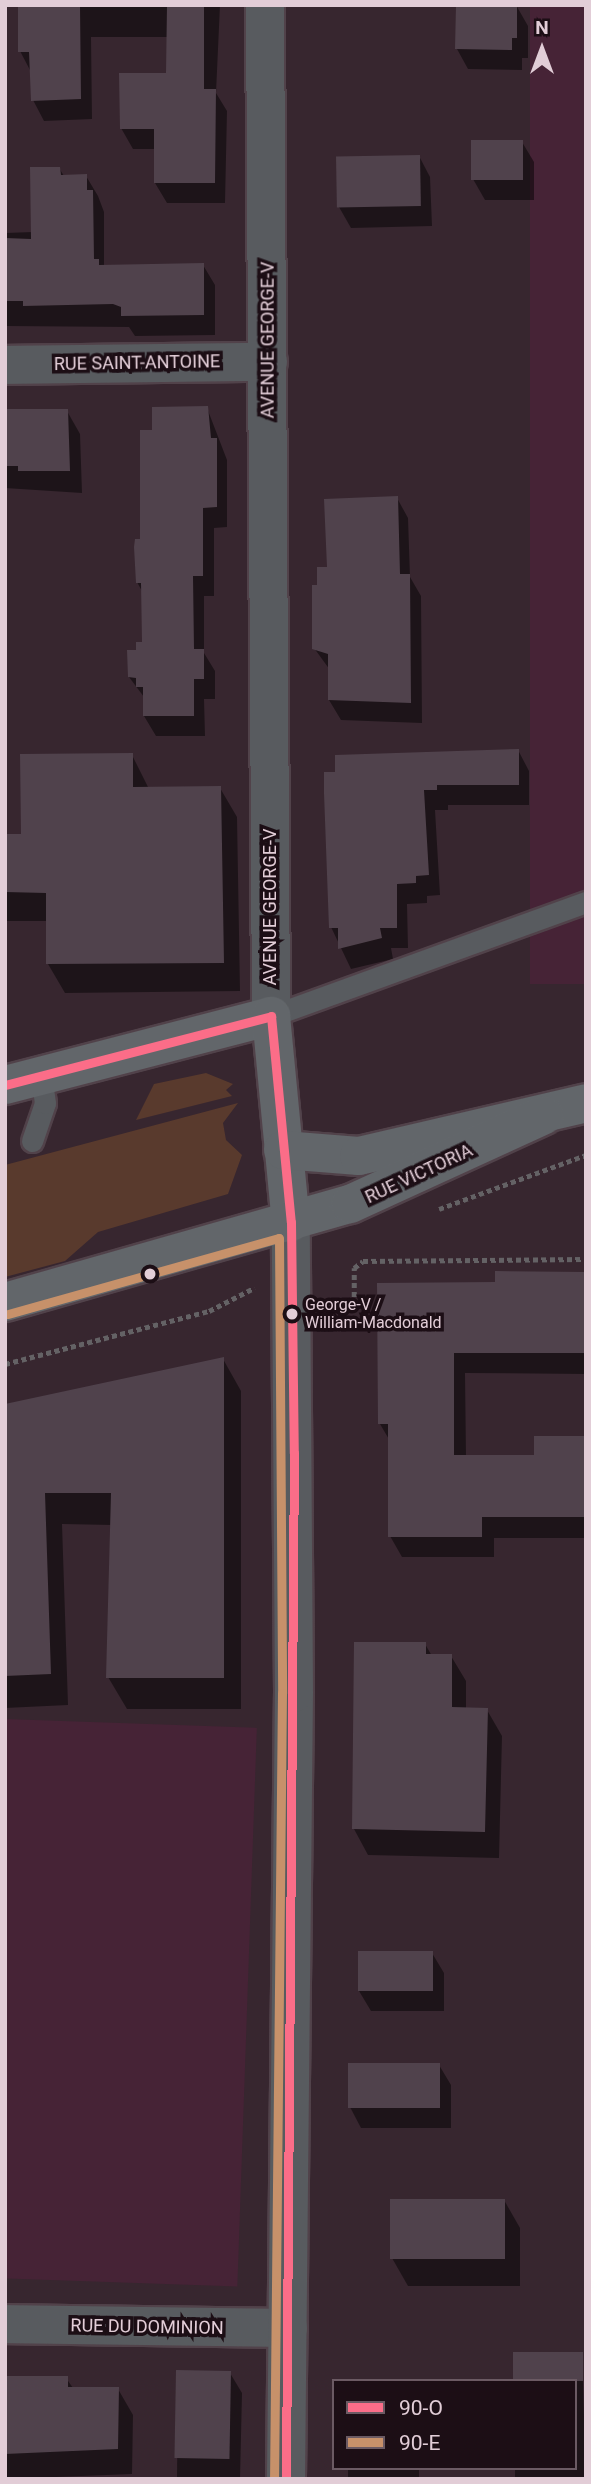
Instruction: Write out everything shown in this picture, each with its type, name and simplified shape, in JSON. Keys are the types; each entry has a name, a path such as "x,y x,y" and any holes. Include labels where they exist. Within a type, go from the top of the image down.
{"main road":[{"path":"5,1085 271,1016"},
{"name":"AVENUE GEORGE-V","path":"271,1016 291,1222"},
{"name":"RUE VICTORIA","path":"283,1150 359,1156 544,1115 586,1103"},
{"name":"RUE VICTORIA","path":"5,1302 291,1222 382,1193 544,1115"}],"street":[{"name":"AVENUE GEORGE-V","path":"265,5 271,1016"},
{"name":"RUE SAINT-ANTOINE","path":"5,365 268,362"},
{"name":"AVENUE GEORGE-V","path":"286,2479 294,1693 291,1222"},
{"name":"RUE DU DOMINION","path":"5,2325 288,2328"}],"lane":[{"path":"271,1016 586,902"},
{"path":"32,1141 45,1103 41,1076"}],"path":[{"path":"430,1212 586,1155"},
{"path":"325,1305 354,1305 354,1268 363,1261 586,1259"},
{"path":"5,1364 128,1336 209,1311 231,1299"}],"shaded area":[{"path":"530,5 586,5 586,984 530,984"},
{"path":"206,1073 233,1084 226,1090 232,1096 136,1120 154,1084"},
{"path":"238,1103 223,1123 226,1140 242,1155 228,1194 98,1232 65,1261 5,1277 5,1165"},
{"path":"5,1719 257,1728 237,2286 5,2278"}],"building":[{"path":"18,5 80,5 81,99 31,101 29,52 18,52"},
{"path":"167,5 204,5 204,89 216,89 215,183 154,183 154,129 120,129 119,73 166,73"},
{"path":"456,5 517,5 517,38 512,38 512,50 455,49"},
{"path":"471,140 523,140 523,180 471,180"},
{"path":"420,155 421,206 337,207 336,156"},
{"path":"30,167 60,167 61,175 87,174 87,190 93,190 94,259 99,259 99,265 204,263 204,315 121,316 121,307 113,304 23,306 23,301 5,301 5,238 31,239"},
{"path":"208,406 211,438 217,438 217,507 203,508 203,576 193,576 194,649 204,649 204,679 194,679 194,716 143,716 143,687 136,687 136,678 128,677 127,650 136,650 136,642 142,642 141,583 136,583 134,547 135,539 140,539 140,430 152,430 152,407"},
{"path":"5,409 68,409 70,471 18,471 18,466 5,466"},
{"path":"398,496 400,574 410,574 411,703 328,700 328,654 312,649 312,585 317,585 317,567 327,567 324,499"},
{"path":"519,749 519,785 437,785 437,790 424,790 429,875 416,876 416,883 397,884 397,928 380,928 382,938 338,949 338,928 329,928 324,793 324,772 335,772 335,755"},
{"path":"133,753 133,787 221,786 224,963 46,964 46,893 5,892 5,834 21,834 20,754"},
{"path":"495,1271 586,1272 586,1353 454,1353 454,1455 534,1455 534,1436 586,1436 586,1517 482,1517 482,1537 388,1537 388,1424 378,1424 377,1283 495,1282"},
{"path":"224,1357 224,1678 106,1678 111,1493 45,1493 51,1674 5,1676 5,1404"},
{"path":"354,1642 426,1642 426,1654 452,1654 452,1707 488,1708 485,1832 352,1829"},
{"path":"358,1951 433,1951 433,1991 358,1991"},
{"path":"348,2063 440,2063 440,2108 348,2108"},
{"path":"390,2199 505,2199 505,2259 390,2259"},
{"path":"513,2352 583,2352 583,2381 513,2379"},
{"path":"176,2370 231,2371 229,2459 174,2458"},
{"path":"5,2376 68,2376 68,2387 119,2387 118,2449 5,2454"}],"transit line":[{"name":"90-O","path":"5,1085 271,1016 291,1222 294,1453 286,2479"},
{"name":"90-E","path":"8,1314 279,1238 282,1693 274,2479"}],"place":[{"name":"George-V / William-Macdonald","path":"292,1314"}]}
